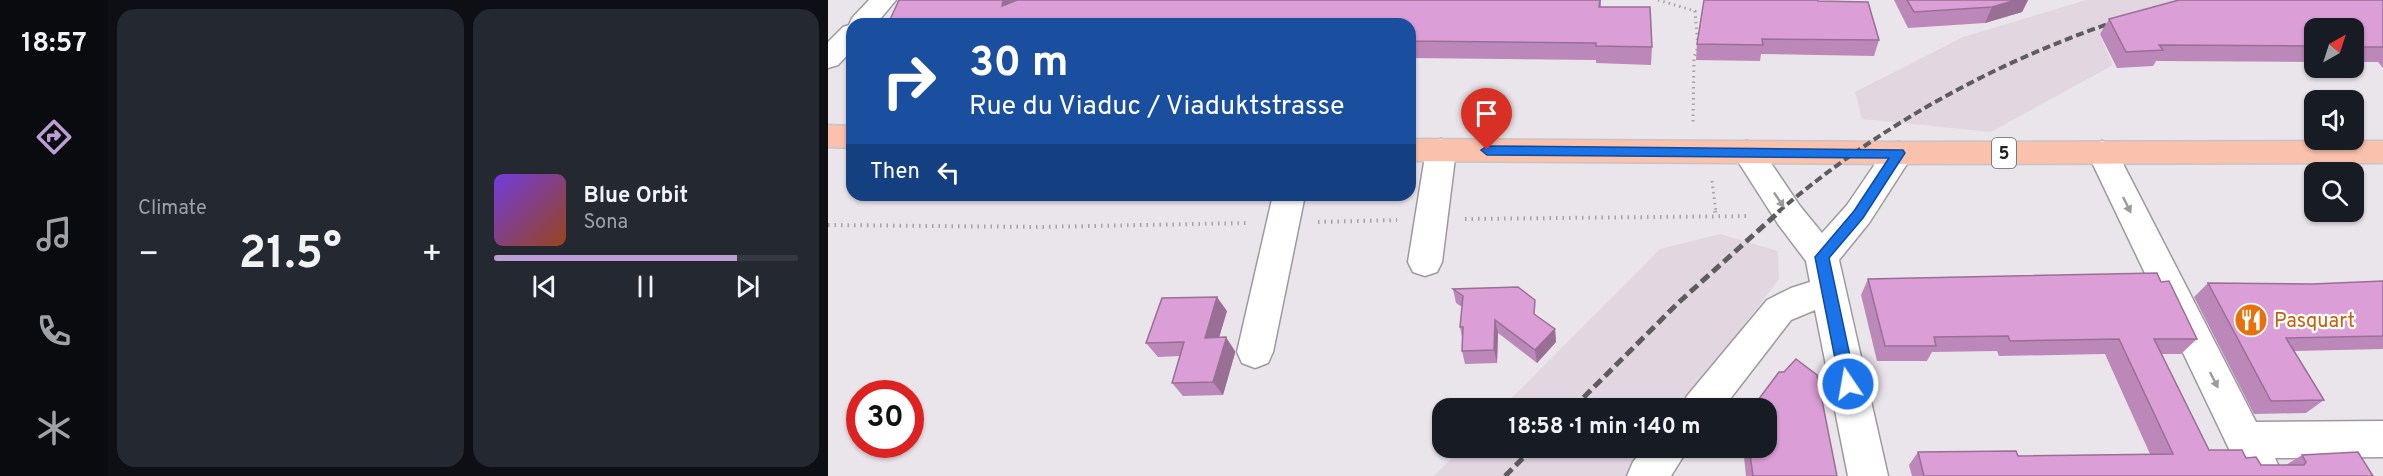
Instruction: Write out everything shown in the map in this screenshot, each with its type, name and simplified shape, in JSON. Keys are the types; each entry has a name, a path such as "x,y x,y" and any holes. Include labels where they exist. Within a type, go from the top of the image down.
{"main road":[{"path":"828,136 846,136"},
{"name":"5","path":"1416,150 1899,153 2383,152"}],"street":[{"path":"866,18 883,0"},
{"path":"828,59 846,40"},
{"path":"1425,262 1441,150"},
{"path":"1747,152 1789,215 1822,257 1868,476"},
{"path":"1822,257 1858,214 1899,153"},
{"path":"2102,153 2263,476"},
{"path":"1255,352 1286,209"},
{"path":"1708,398 1779,310 1803,298 1828,292"},
{"path":"2245,441 2383,439"},
{"path":"1647,476 1661,458"}],"path":[{"path":"1658,0 1695,10 1698,47 1694,57 1693,132"},
{"path":"828,225 1038,227 1286,209 1431,220 1789,215"}],"shaded area":[{"path":"2086,0 2248,0 2192,9 2099,33 2113,65 1991,132 1862,119 1855,92 1963,37"},
{"path":"1720,234 1778,251 1779,279 1689,398 1512,398 1660,249"},
{"path":"1452,458 1643,458 1629,476 1434,476"}],"building":[{"path":"899,0 1003,0 1002,6 1017,0 1600,0 1599,7 1650,7 1652,47 1596,46 1596,43 1416,41 1416,18 891,18"},
{"path":"1704,0 1868,2 1879,40 1762,39 1763,45 1697,44"},
{"path":"1907,0 2016,0 1992,7 1914,12"},
{"path":"2179,0 2383,0 2383,47 2364,47 2364,18 2304,18 2304,46 2159,45 2163,50 2126,52 2109,19"},
{"path":"2157,273 2161,282 2169,281 2197,339 2154,339 2209,450 2242,450 2246,458 2256,457 2261,465 2304,465 2306,462 2302,455 2358,452 2373,476 1924,476 1918,452 2016,451 2018,456 2173,454 2119,339 2010,341 2008,336 1934,337 1936,346 1885,346 1868,279"},
{"path":"2383,281 2383,336 2286,338 2324,400 2271,401 2208,283 2312,284"},
{"path":"1518,287 1535,300 1534,314 1555,329 1535,350 1495,320 1494,350 1462,351 1463,327 1460,327 1463,296 1453,289"},
{"path":"1217,297 1205,338 1226,337 1226,339 1213,382 1172,383 1184,342 1146,343 1162,298"},
{"path":"1796,359 1817,375 1837,476 1753,476 1751,458 1777,458 1777,398 1760,398 1779,372 1784,372"}],"railway":[{"path":"1778,212 1856,152 1940,100 2028,56 2120,20"},
{"path":"1583,398 1678,303 1780,211"},
{"path":"1505,476 1523,458"}],"place":[{"name":"Pasquart","path":"2251,320"}],"route":[{"path":"1487,150 1899,153 1858,214 1822,257 1848,384"}]}
